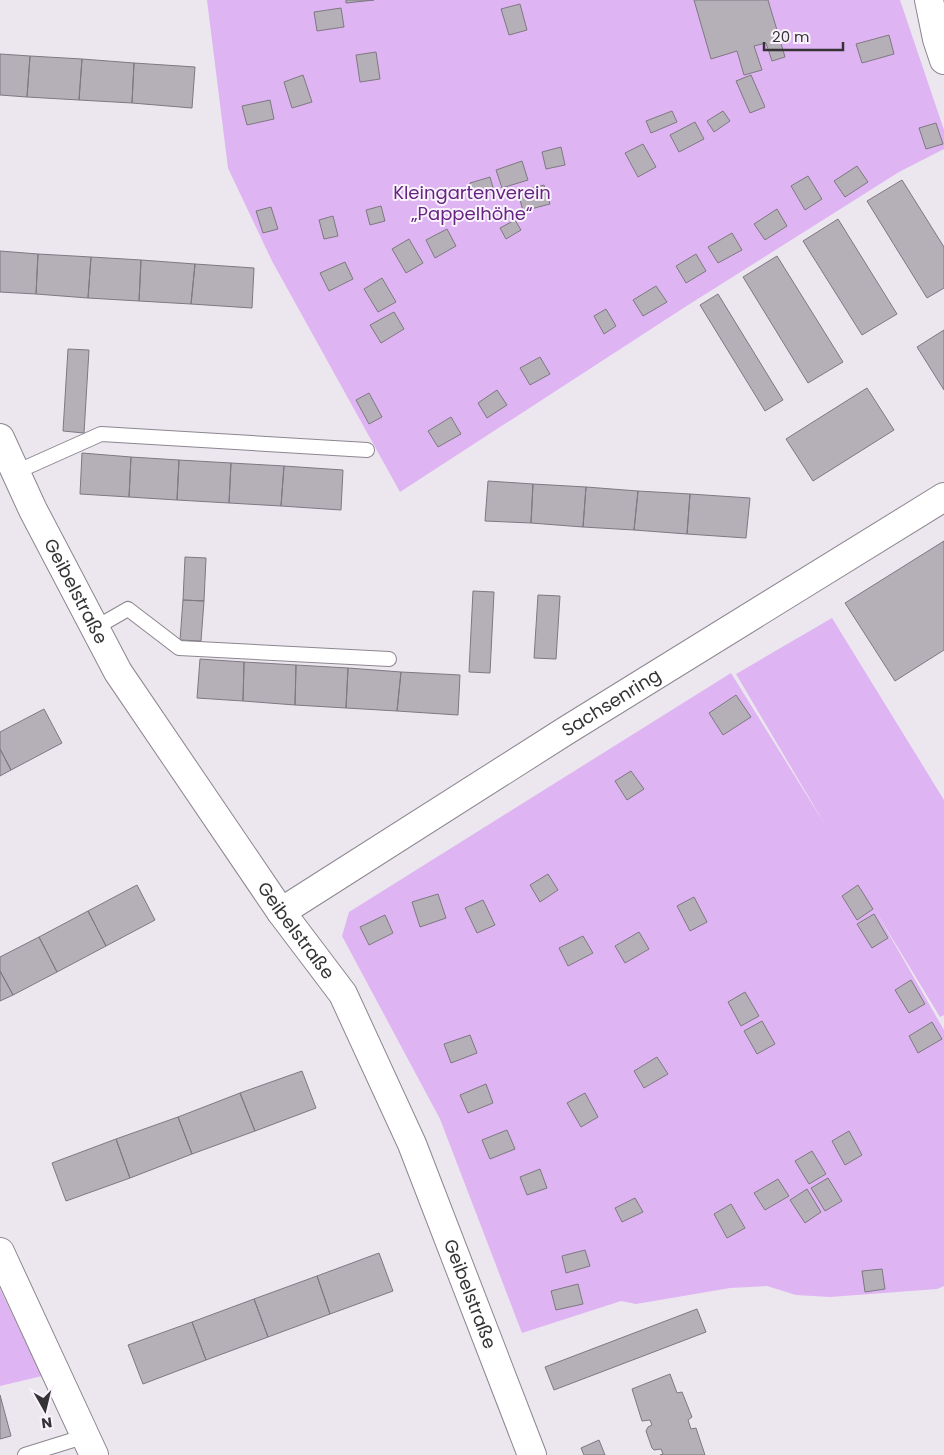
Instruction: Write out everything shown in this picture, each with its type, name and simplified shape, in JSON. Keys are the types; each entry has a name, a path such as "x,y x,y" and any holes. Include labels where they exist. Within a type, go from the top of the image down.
{"street":[{"path":"930,0 937,39 944,60"},
{"name":"Geibelstraße","path":"0,438 118,672 282,912 343,994 412,1144 532,1455"},
{"name":"Sachsenring","path":"282,912 566,730 944,497"},
{"path":"0,1252 90,1445"}],"lane":[{"path":"16,472 101,434 367,450"},
{"path":"95,628 128,609 179,648 389,659"},
{"path":"25,1455 90,1445"}],"green space":[{"name":"Kleingartenverein „Pappelhöhe“","path":"207,0 900,0 944,130 944,149 899,172 685,307 400,492 272,261 228,168"},
{"path":"832,618 944,800 944,1015 940,1017 875,910 944,1030 944,1286 937,1289 830,1297 796,1295 767,1286 730,1288 636,1304 621,1301 522,1333 440,1119 342,936 349,912 731,673 827,828 736,674"},
{"path":"0,1289 42,1376 0,1386"}],"building":[{"path":"346,0 374,0 346,3"},
{"path":"694,0 768,0 785,57 772,61 766,43 754,46 762,70 744,75 737,51 711,59"},
{"path":"520,4 527,30 509,35 501,9"},
{"path":"341,8 344,27 317,31 314,12"},
{"path":"889,35 894,54 862,63 856,44"},
{"path":"376,52 380,79 360,82 356,55"},
{"path":"0,54 30,56 27,97 0,95"},
{"path":"30,56 82,59 79,100 27,97"},
{"path":"82,59 134,63 132,103 79,100"},
{"path":"134,63 195,67 192,108 132,103"},
{"path":"303,75 312,102 292,108 284,82"},
{"path":"751,75 765,107 750,113 736,81"},
{"path":"270,100 274,119 247,125 242,106"},
{"path":"672,111 677,122 651,133 646,121"},
{"path":"723,111 730,121 714,132 707,121"},
{"path":"695,122 704,139 679,152 670,135"},
{"path":"936,123 943,144 926,149 919,128"},
{"path":"643,144 656,167 638,177 625,153"},
{"path":"561,147 565,165 546,169 542,152"},
{"path":"522,161 528,180 502,188 496,170"},
{"path":"857,166 868,182 845,197 834,181"},
{"path":"808,176 822,199 805,210 791,186"},
{"path":"490,177 494,191 474,197 470,183"},
{"path":"902,180 944,247 944,288 927,298 867,201"},
{"path":"544,185 550,204 523,211 518,192"},
{"path":"381,206 385,221 370,225 366,210"},
{"path":"271,207 278,229 263,233 256,211"},
{"path":"777,209 787,226 765,240 754,224"},
{"path":"333,216 338,236 324,239 319,220"},
{"path":"838,219 897,314 862,335 803,241"},
{"path":"515,220 521,230 506,239 500,228"},
{"path":"447,229 456,246 435,258 426,240"},
{"path":"732,233 742,250 718,263 708,247"},
{"path":"409,239 423,263 406,273 392,249"},
{"path":"0,251 38,254 36,294 0,292"},
{"path":"38,254 91,257 88,298 36,294"},
{"path":"696,254 706,271 686,283 676,266"},
{"path":"777,256 843,362 808,383 743,277"},
{"path":"91,257 141,260 139,301 88,298"},
{"path":"141,260 195,264 191,304 139,301"},
{"path":"345,262 353,279 329,291 320,273"},
{"path":"195,264 254,268 252,308 191,304"},
{"path":"382,278 396,302 378,312 364,289"},
{"path":"656,286 667,302 643,316 633,300"},
{"path":"718,294 783,400 765,411 700,305"},
{"path":"606,309 616,326 604,334 594,316"},
{"path":"394,312 404,329 381,343 370,325"},
{"path":"944,330 944,390 917,347"},
{"path":"68,349 89,350 84,433 63,431"},
{"path":"540,357 550,374 530,385 520,368"},
{"path":"867,388 894,430 813,481 786,439"},
{"path":"497,390 507,405 487,418 478,403"},
{"path":"369,393 382,417 369,424 356,400"},
{"path":"451,417 461,434 438,447 428,431"},
{"path":"82,453 131,457 129,497 80,494"},
{"path":"131,457 179,460 177,500 129,497"},
{"path":"179,460 231,463 229,503 177,500"},
{"path":"231,463 284,466 281,506 229,503"},
{"path":"284,466 343,470 341,510 281,506"},
{"path":"488,481 533,484 531,523 485,521"},
{"path":"533,484 586,487 583,527 531,523"},
{"path":"586,487 638,491 634,530 583,527"},
{"path":"638,491 690,494 687,534 634,530"},
{"path":"690,494 750,498 746,538 687,534"},
{"path":"944,541 944,650 895,681 845,603"},
{"path":"185,557 206,558 204,601 183,600"},
{"path":"473,591 494,592 490,673 469,672"},
{"path":"538,595 560,596 556,659 534,658"},
{"path":"183,600 204,601 201,641 180,640"},
{"path":"200,659 244,662 243,701 197,698"},
{"path":"244,662 296,665 295,705 243,701"},
{"path":"296,665 348,668 346,708 295,705"},
{"path":"348,668 401,672 397,711 346,708"},
{"path":"401,672 460,675 458,715 397,711"},
{"path":"736,695 751,717 723,735 709,713"},
{"path":"44,709 62,743 11,770 0,749 0,732"},
{"path":"0,749 11,770 0,776"},
{"path":"631,771 644,789 627,800 615,781"},
{"path":"548,874 558,890 540,902 530,885"},
{"path":"137,885 155,920 106,946 88,911"},
{"path":"858,885 873,909 857,920 842,896"},
{"path":"438,894 446,918 420,927 412,902"},
{"path":"694,897 707,922 690,931 677,906"},
{"path":"483,900 495,925 477,933 465,908"},
{"path":"88,911 106,946 57,972 39,937"},
{"path":"874,914 888,938 872,948 857,924"},
{"path":"385,915 393,933 369,945 360,927"},
{"path":"639,932 649,949 625,963 615,946"},
{"path":"583,936 593,953 568,966 559,948"},
{"path":"39,937 57,972 13,995 0,971 0,957"},
{"path":"0,971 13,995 0,1001"},
{"path":"911,980 925,1004 909,1013 895,990"},
{"path":"745,992 759,1016 741,1026 728,1002"},
{"path":"762,1021 775,1044 757,1054 744,1031"},
{"path":"932,1022 942,1039 918,1053 909,1036"},
{"path":"470,1035 477,1053 451,1063 444,1044"},
{"path":"657,1057 668,1074 644,1088 634,1071"},
{"path":"302,1071 316,1108 255,1131 240,1093"},
{"path":"486,1084 493,1103 468,1113 460,1095"},
{"path":"240,1093 255,1131 192,1154 178,1117"},
{"path":"585,1093 598,1117 581,1127 567,1103"},
{"path":"178,1117 192,1154 130,1178 116,1139"},
{"path":"507,1130 515,1149 490,1159 482,1140"},
{"path":"849,1131 862,1155 845,1165 832,1141"},
{"path":"116,1139 130,1178 66,1201 52,1163"},
{"path":"812,1151 826,1174 809,1184 795,1161"},
{"path":"540,1169 547,1188 527,1195 520,1177"},
{"path":"828,1178 842,1201 825,1211 811,1188"},
{"path":"778,1179 789,1196 765,1210 754,1193"},
{"path":"807,1189 821,1212 805,1223 790,1200"},
{"path":"635,1198 643,1212 622,1222 615,1208"},
{"path":"731,1204 745,1228 727,1238 714,1214"},
{"path":"585,1250 590,1266 566,1273 562,1256"},
{"path":"379,1253 393,1291 330,1314 317,1276"},
{"path":"882,1269 885,1289 865,1292 862,1271"},
{"path":"317,1276 330,1314 268,1337 254,1299"},
{"path":"578,1284 583,1304 556,1310 551,1291"},
{"path":"254,1299 268,1337 206,1360 192,1322"},
{"path":"697,1309 706,1332 554,1390 545,1367"},
{"path":"192,1322 206,1360 143,1384 128,1345"},
{"path":"670,1374 677,1393 682,1392 692,1417 688,1420 691,1429 696,1428 705,1455 660,1455 663,1454 661,1449 654,1450 652,1448 646,1431 652,1425 650,1420 642,1421 632,1389"},
{"path":"0,1395 11,1436 0,1439"},
{"path":"599,1440 605,1455 584,1455 581,1448"}]}
